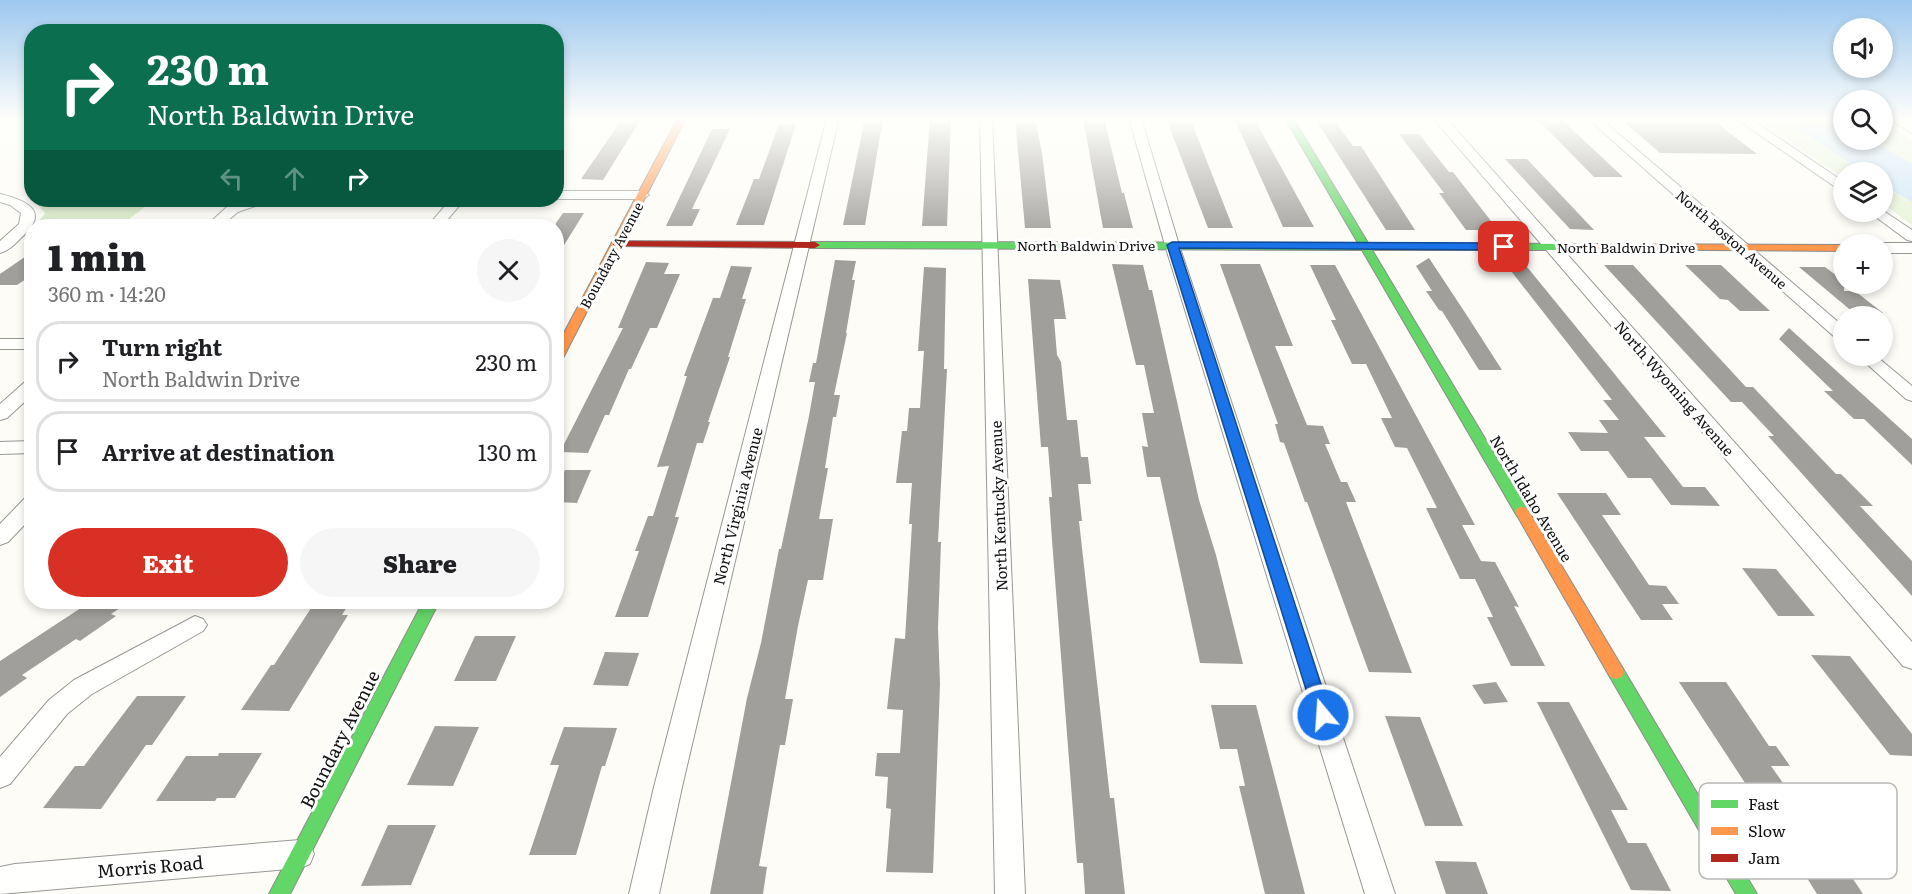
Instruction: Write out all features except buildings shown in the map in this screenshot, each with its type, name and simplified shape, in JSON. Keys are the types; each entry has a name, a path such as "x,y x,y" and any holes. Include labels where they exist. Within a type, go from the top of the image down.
{"street":[{"name":"Boundary Avenue","path":"564,345 660,160"},
{"name":"North Virginia Avenue","path":"644,894 668,786 823,160"},
{"name":"North Kentucky Avenue","path":"987,160 1010,894"},
{"path":"1147,160 1172,245 1380,894"},
{"name":"North Idaho Avenue","path":"1313,160 1699,811"},
{"name":"North Wyoming Avenue","path":"1475,160 1912,659"},
{"name":"North Boston Avenue","path":"1641,160 1833,327"},
{"path":"1802,160 1833,181"},
{"path":"564,195 642,195"},
{"path":"0,198 24,206"},
{"path":"221,219 239,207"},
{"path":"441,219 451,207"},
{"path":"1890,222 1912,237"},
{"path":"0,248 24,227"},
{"name":"North Baldwin Drive","path":"617,244 1833,248"},
{"path":"1893,248 1912,248"},
{"path":"0,344 24,344"},
{"path":"1878,366 1912,395"},
{"path":"0,414 24,392"},
{"path":"0,448 24,447"},
{"path":"0,537 24,512"},
{"name":"Boundary Avenue","path":"279,894 427,609"},
{"path":"0,776 58,707 83,687 195,625"},
{"name":"Morris Road","path":"0,881 300,854"},
{"name":"North Idaho Avenue","path":"1739,879 1748,894"}],"green space":[{"path":"1816,160 1845,160 1849,162 1833,162 1833,171"},
{"path":"1893,191 1912,202 1912,225 1893,211"},
{"path":"40,207 145,207 129,219 41,219 45,213"}],"water":[{"path":"1845,160 1905,160 1912,164 1912,202 1893,191 1893,162 1849,162"}],"traffic: fast":[{"path":"1314,160 1522,512"},
{"path":"815,245 1575,247"},
{"path":"279,894 427,609"},
{"path":"1616,672 1699,813"},
{"path":"1738,879 1747,894"}],"traffic: slow":[{"path":"564,345 660,160"},
{"path":"1575,247 1833,248"},
{"path":"1522,512 1616,672"}],"traffic: jam":[{"path":"617,244 815,245"}],"route":[{"path":"1323,715 1172,245 1504,247"}]}
